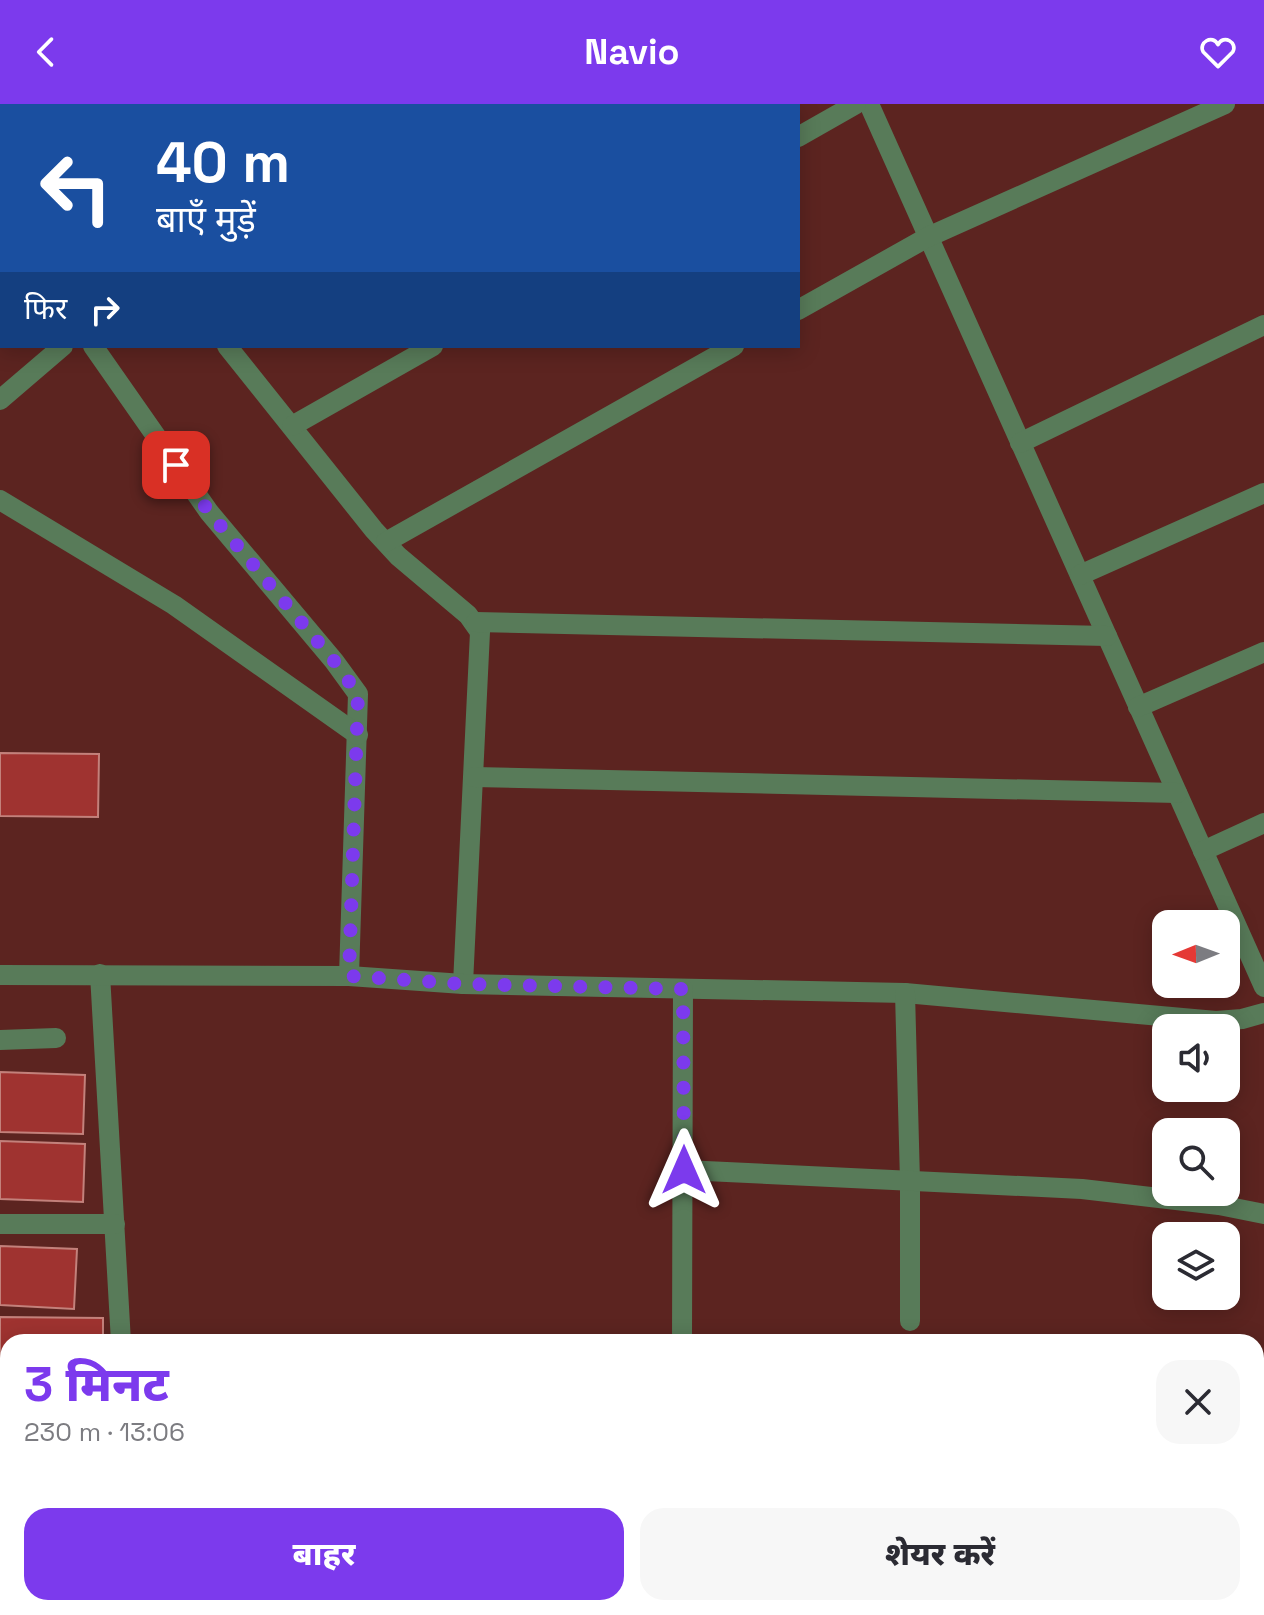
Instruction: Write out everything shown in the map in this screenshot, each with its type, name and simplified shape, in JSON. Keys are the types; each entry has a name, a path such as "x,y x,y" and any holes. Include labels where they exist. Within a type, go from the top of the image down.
{"street":[{"path":"800,136 856,104"},
{"path":"869,104 1264,987"},
{"path":"800,309 928,237 1225,104"},
{"path":"1020,443 1264,325"},
{"path":"0,400 61,348"},
{"path":"94,348 209,512 349,679 358,694 349,976"},
{"path":"229,348 386,542 476,622 480,632 463,984"},
{"path":"292,426 429,348"},
{"path":"386,542 730,348"},
{"path":"1080,575 1264,493"},
{"path":"0,500 174,605 358,735"},
{"path":"476,622 1107,636"},
{"path":"1138,707 1264,652"},
{"path":"474,777 1177,793"},
{"path":"1203,851 1264,823"},
{"path":"100,974 121,1334"},
{"path":"0,975 349,976 463,984 905,993 1216,1021 1264,1013"},
{"path":"682,1334 683,989"},
{"path":"905,993 910,1321"},
{"path":"0,1040 56,1038"},
{"path":"684,1170 1082,1189 1219,1205 1264,1214"},
{"path":"0,1224 115,1224"}],"building":[{"path":"0,753 99,754 98,817 0,816"},
{"path":"0,1072 85,1075 83,1134 0,1132"},
{"path":"0,1141 85,1144 83,1202 0,1199"},
{"path":"0,1246 77,1249 74,1309 0,1305"},
{"path":"0,1317 103,1318 103,1334 0,1334"}],"route":[{"path":"176,465 209,512 349,679 358,694 349,976 463,984 683,989 684,1170"}]}
